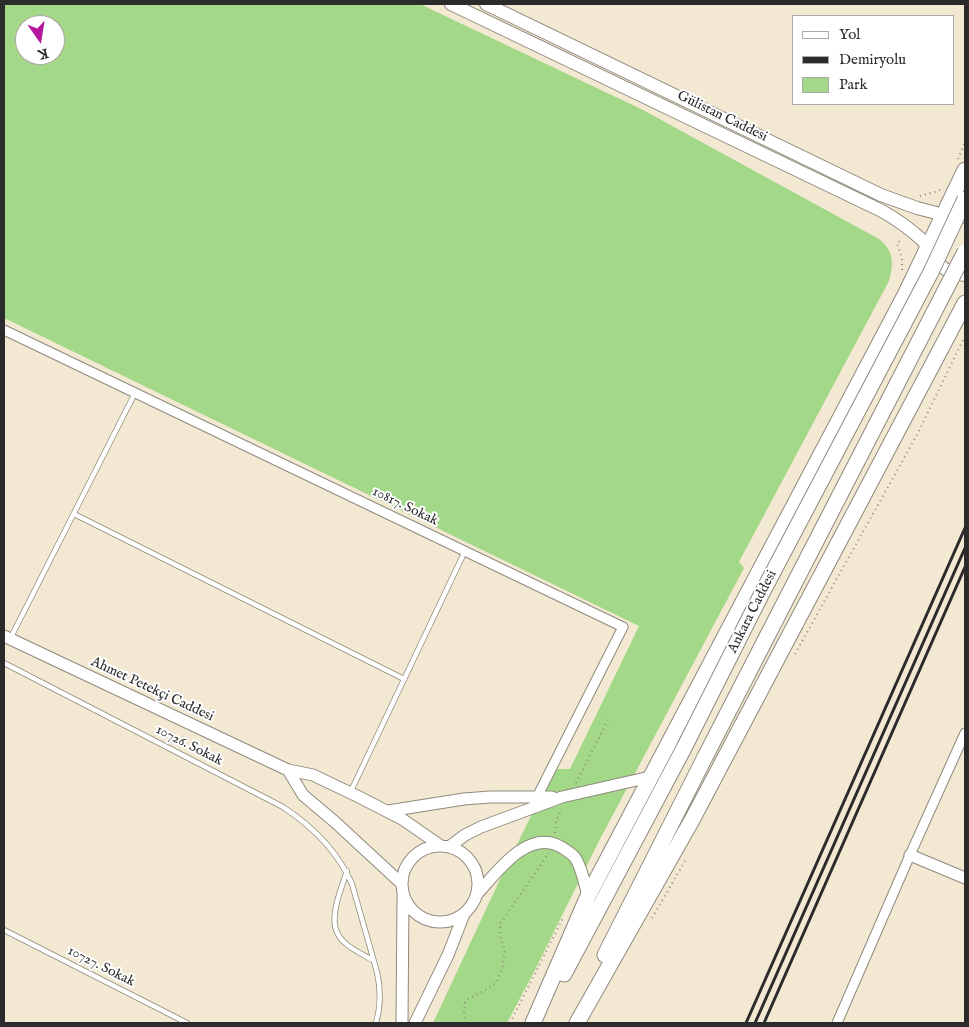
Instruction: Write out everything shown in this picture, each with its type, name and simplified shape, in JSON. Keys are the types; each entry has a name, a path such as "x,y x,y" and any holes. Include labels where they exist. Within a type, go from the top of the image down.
{"highway":[{"path":"533,1023 588,896 905,295 965,170"},
{"name":"Ankara Caddesi","path":"538,1023 684,748 766,585 931,272 965,199"},
{"name":"Ankara Caddesi","path":"571,1023 704,757 965,252"},
{"path":"577,1023 692,820 965,303"}],"main road":[{"name":"Gülistan Caddesi","path":"451,4 882,211 921,239 941,266 958,275 965,276"},
{"name":"Gülistan Caddesi","path":"486,4 881,195 906,205 944,215 965,217"}],"street":[{"name":"10817. Sokak","path":"4,330 623,627 537,797"},
{"name":"Ahmet Petekçi Caddesi","path":"7,638 288,770 313,775 402,819 445,847"},
{"path":"837,1023 965,733"},
{"path":"288,770 303,795 335,822 402,888 410,908 416,914 431,922 448,922 464,914 470,908 478,893 518,852 528,846 541,843 554,843 567,850 576,859 588,896"},
{"path":"445,847 481,828 566,796 650,777"},
{"path":"388,812 464,799 566,796"},
{"path":"402,1023 402,888 406,867 417,854 432,847 458,850 471,861 475,868 478,876 478,893"},
{"path":"910,855 965,878"},
{"path":"415,1023 448,955 464,914"}],"lane":[{"path":"7,638 74,514 135,393"},
{"path":"74,514 404,679"},
{"path":"350,793 465,551"},
{"name":"10726. Sokak","path":"4,663 283,807 324,840 347,871 357,901 380,985 380,1001 376,1023"},
{"path":"347,871 336,904 334,919 336,931 344,942 374,961"},
{"name":"10727. Sokak","path":"4,930 187,1023"}],"path":[{"path":"465,1023 465,1002 496,982 502,970 505,951 500,935 500,924 554,843 556,821 566,796 608,720"}],"green space":[{"path":"4,4 420,4 643,110 879,239 888,248 892,258 889,281 739,562 744,568 599,841 507,1023 433,1023 551,775 557,769 570,769 639,626 4,318"}],"railway":[{"path":"746,1023 965,528"},
{"path":"755,1023 965,548"},
{"path":"764,1023 965,567"}]}
